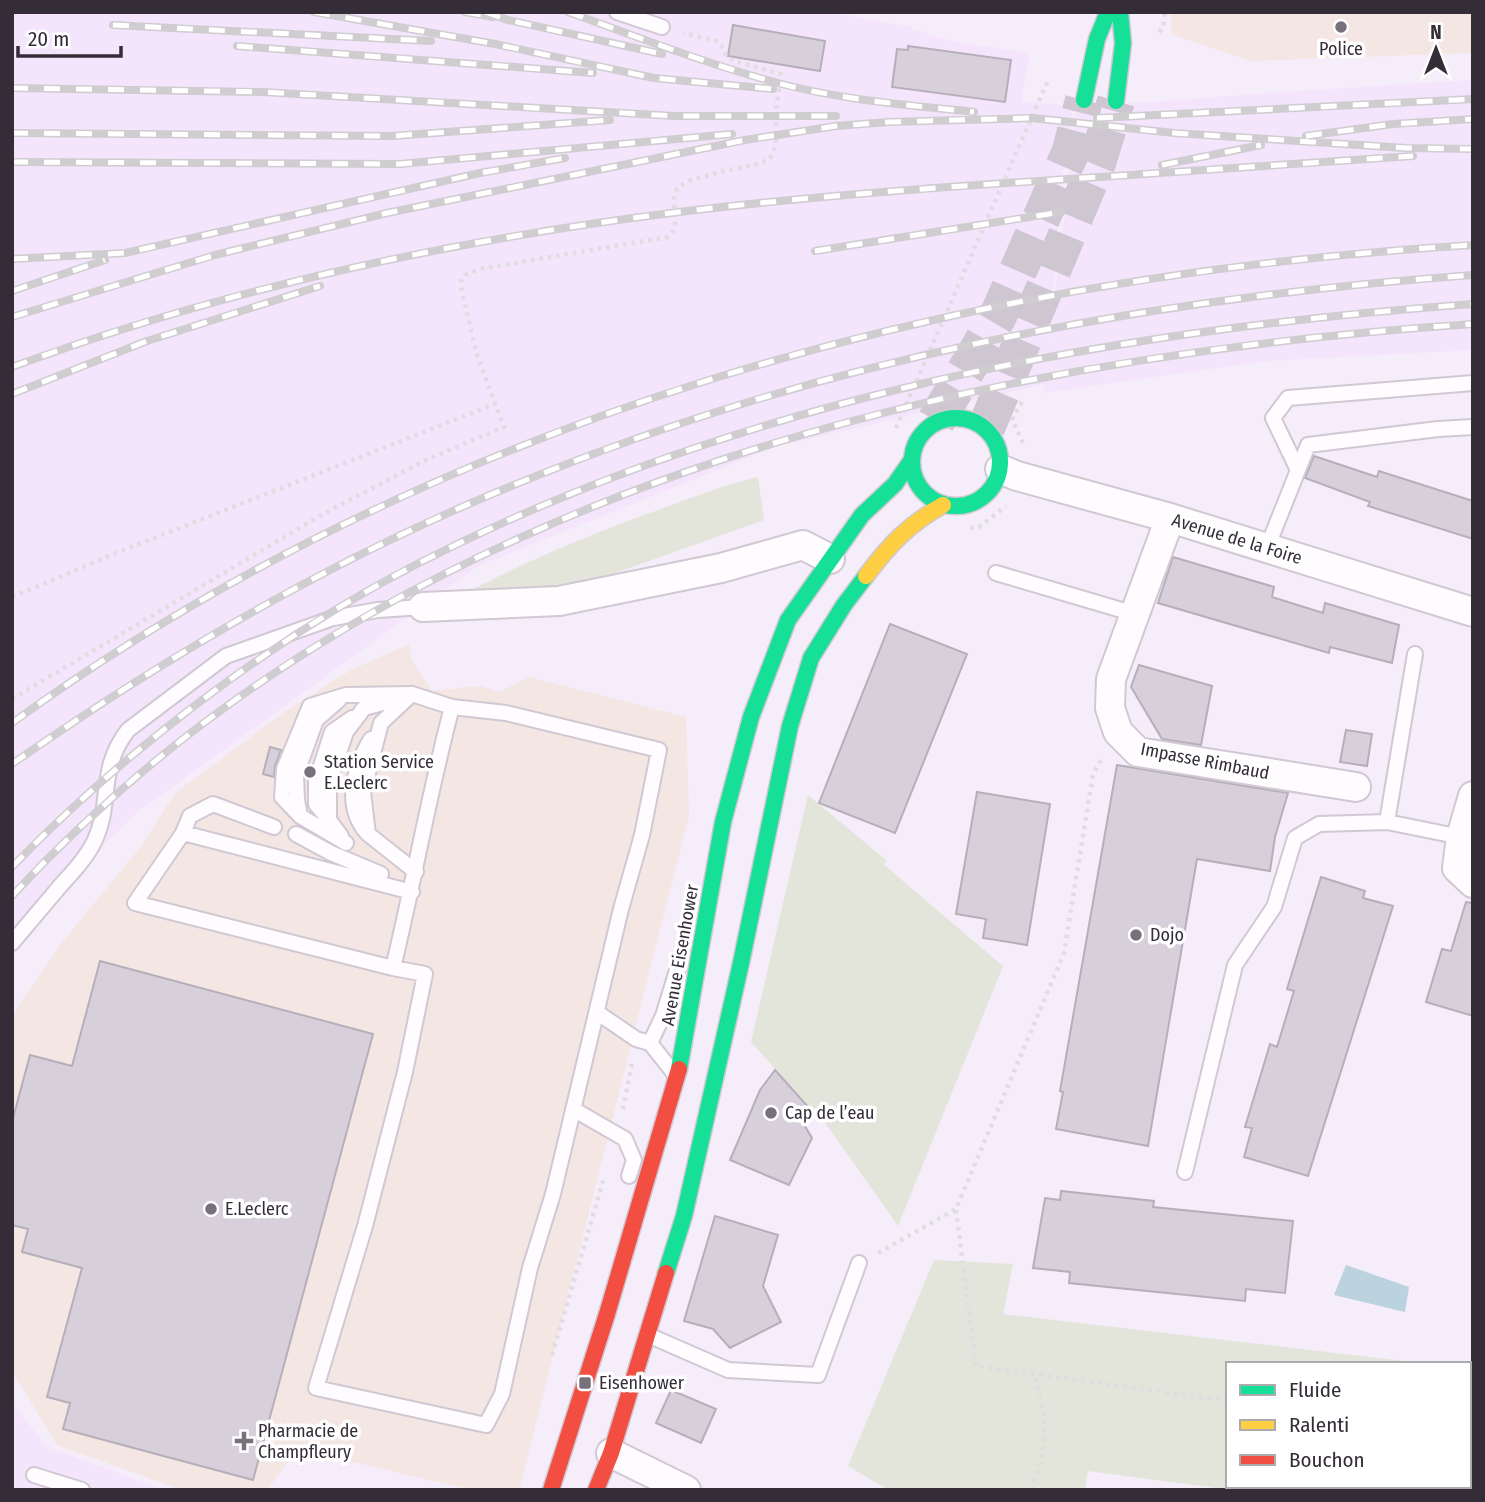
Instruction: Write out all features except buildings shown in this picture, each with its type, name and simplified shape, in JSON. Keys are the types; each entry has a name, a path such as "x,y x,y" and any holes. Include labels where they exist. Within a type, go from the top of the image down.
{"main road":[{"path":"1084,100 1097,39 1108,12"},
{"path":"1116,101 1123,43 1120,12"},
{"path":"953,416 971,419 986,428 995,440 1000,454 1000,469 993,487 979,500 961,506 943,505 926,495 914,480 911,461 914,445 923,431 936,421 953,416"},
{"name":"Avenue Eisenhower","path":"551,1490 607,1314 677,1077 723,822 751,717 788,620 862,515 895,484 911,461"},
{"path":"596,1490 611,1453 684,1216 741,963 790,726 811,658 844,605 884,552 918,519 943,505"}],"street":[{"name":"Avenue de la Foire","path":"1000,469 1170,518 1473,612"},
{"name":"Impasse Rimbaud","path":"1170,518 1111,679 1110,708 1118,732 1138,752 1356,787"},
{"path":"423,607 559,601 721,568 803,545 830,559"},
{"path":"1473,796 1461,837 1457,868 1473,883"},
{"path":"611,1453 686,1490"}],"lane":[{"path":"617,12 662,27"},
{"path":"1297,468 1273,418 1288,398 1473,383"},
{"path":"1267,548 1308,445 1473,427"},
{"path":"996,573 1135,614"},
{"path":"12,943 77,867 94,842 109,764 116,745 128,730 226,656 334,618 378,610 423,607"},
{"path":"1387,822 1415,654"},
{"path":"274,827 213,804 190,816 183,833 135,903 425,974 405,1072 365,1226 316,1388 486,1425 502,1394 530,1268 554,1194 621,909 642,835 659,750 506,713 452,706 412,694 346,695 316,720 296,775 300,816 346,843 329,820 329,783 346,732 364,708 412,694"},
{"path":"412,694 381,723 363,753 351,796 357,822 416,872"},
{"path":"393,968 452,706"},
{"path":"643,1041 663,1016 723,822"},
{"path":"1185,1172 1235,965 1275,907 1295,838 1319,824 1387,822 1461,837"},
{"path":"183,833 412,892"},
{"path":"296,834 331,853 381,874"},
{"path":"597,1013 643,1041 677,1077 685,1099"},
{"path":"573,1109 625,1139 634,1160 626,1191"},
{"path":"683,1156 681,1167 684,1216"},
{"path":"607,1314 602,1284 611,1249"},
{"path":"648,1335 728,1370 818,1375 859,1263"},
{"path":"34,1475 82,1490"}],"path":[{"path":"12,699 323,514 426,460 504,427 468,321 461,282 465,275 509,263 668,237 677,225 674,200 678,187 770,159 776,145 776,111 781,74 733,61 726,56 717,41 662,27"},
{"path":"891,440 1051,72"},
{"path":"1023,401 1012,419 1022,441 1035,446"},
{"path":"12,597 495,404"},
{"path":"968,529 979,527 1012,503"},
{"path":"1118,732 1093,774 1065,953 956,1209 975,1366 1226,1401"},
{"path":"549,1368 643,1041"},
{"path":"859,1263 956,1209"},
{"path":"1031,1490 1042,1457 1045,1418 1034,1374"}],"shaded area":[{"path":"12,12 828,12 906,26 953,42 1030,53 1021,102 1074,105 1061,186 1048,353 1077,105 1473,80 1473,350 1266,361 1043,393 1045,384 778,446 478,566 139,811 12,932"},
{"path":"1171,12 1473,12 1473,53 1250,61 1171,34"},
{"path":"758,477 764,520 607,576 544,590 459,597 584,538 697,496"},
{"path":"409,644 412,661 432,691 480,686 500,692 529,677 686,717 689,815 519,1490 472,1490 298,1449 267,1490 182,1490 57,1445 12,1371 12,1016 62,942 140,848 175,793 287,710 351,670"},
{"path":"808,795 887,861 883,864 1003,966 898,1226 829,1128 751,1042"},
{"path":"934,1260 1013,1264 1003,1314 1412,1362 1226,1362 1226,1488 1471,1488 1473,1369 1473,1490 1231,1490 1088,1471 1085,1490 889,1490 848,1466"},
{"path":"12,1403 47,1447 164,1490 12,1490"}],"water":[{"path":"1346,1265 1409,1287 1405,1312 1334,1295"}],"tunnel":[{"path":"936,421 997,318 1071,151 1084,100"},
{"path":"986,428 1097,163 1116,101"}],"railway":[{"path":"314,12 495,44 654,78 773,89"},
{"path":"465,12 493,17"},
{"path":"485,12 508,20 662,54"},
{"path":"568,12 699,59 802,89 851,98 974,112"},
{"path":"113,25 431,41"},
{"path":"237,46 593,73"},
{"path":"12,88 263,92 674,116 836,116"},
{"path":"1097,118 1473,99"},
{"path":"12,317 215,255 387,213 745,140 836,126 1032,118 1174,133 1406,148 1473,149"},
{"path":"1306,136 1393,124 1473,119"},
{"path":"12,133 393,136 610,120"},
{"path":"12,162 400,164 732,134"},
{"path":"1162,165 1261,145"},
{"path":"12,367 175,313 341,270 594,223 837,196 1413,156"},
{"path":"12,259 125,253 480,173 565,158"},
{"path":"815,251 1061,212"},
{"path":"12,723 175,616 346,523 524,445 707,380 895,329 1086,290 1279,262 1473,245"},
{"path":"12,291 105,260"},
{"path":"12,764 187,650 308,581 433,520 614,446 733,407 854,373 976,344 1099,320 1223,301 1473,275"},
{"path":"12,394 147,341 320,286"},
{"path":"12,867 102,781 151,740 202,700 309,626 417,564 541,506 668,457 799,416 931,382 1066,354 1201,332 1473,304"},
{"path":"12,896 160,757 323,642 499,548 684,472 877,414 1075,372 1274,342 1473,324"}],"traffic: fast":[{"path":"1084,100 1097,39 1108,12"},
{"path":"1116,101 1123,43 1120,12"},
{"path":"947,418 965,418 981,425 993,437 1000,453 1000,462 1000,471 993,487 981,499 965,506 947,506 931,499 919,487 912,471 912,453 919,437 931,425 947,418"},
{"path":"679,1069 723,822 751,717 788,620 862,515 895,484 911,461"},
{"path":"666,1273 684,1216 741,963 790,726 811,658 844,605 866,576"}],"traffic: slow":[{"path":"866,576 900,536 943,505"}],"traffic: jam":[{"path":"551,1490 607,1314 679,1069"},
{"path":"596,1490 611,1453 666,1273"}],"place":[{"name":"Police","path":"1341,27"},
{"name":"Station Service E.Leclerc","path":"310,772"},
{"name":"Dojo","path":"1136,935"},
{"name":"Cap de l’eau","path":"771,1113"},
{"name":"E.Leclerc","path":"211,1209"},
{"name":"Eisenhower","path":"585,1383"},
{"name":"Pharmacie de Champfleury","path":"244,1441"}]}
